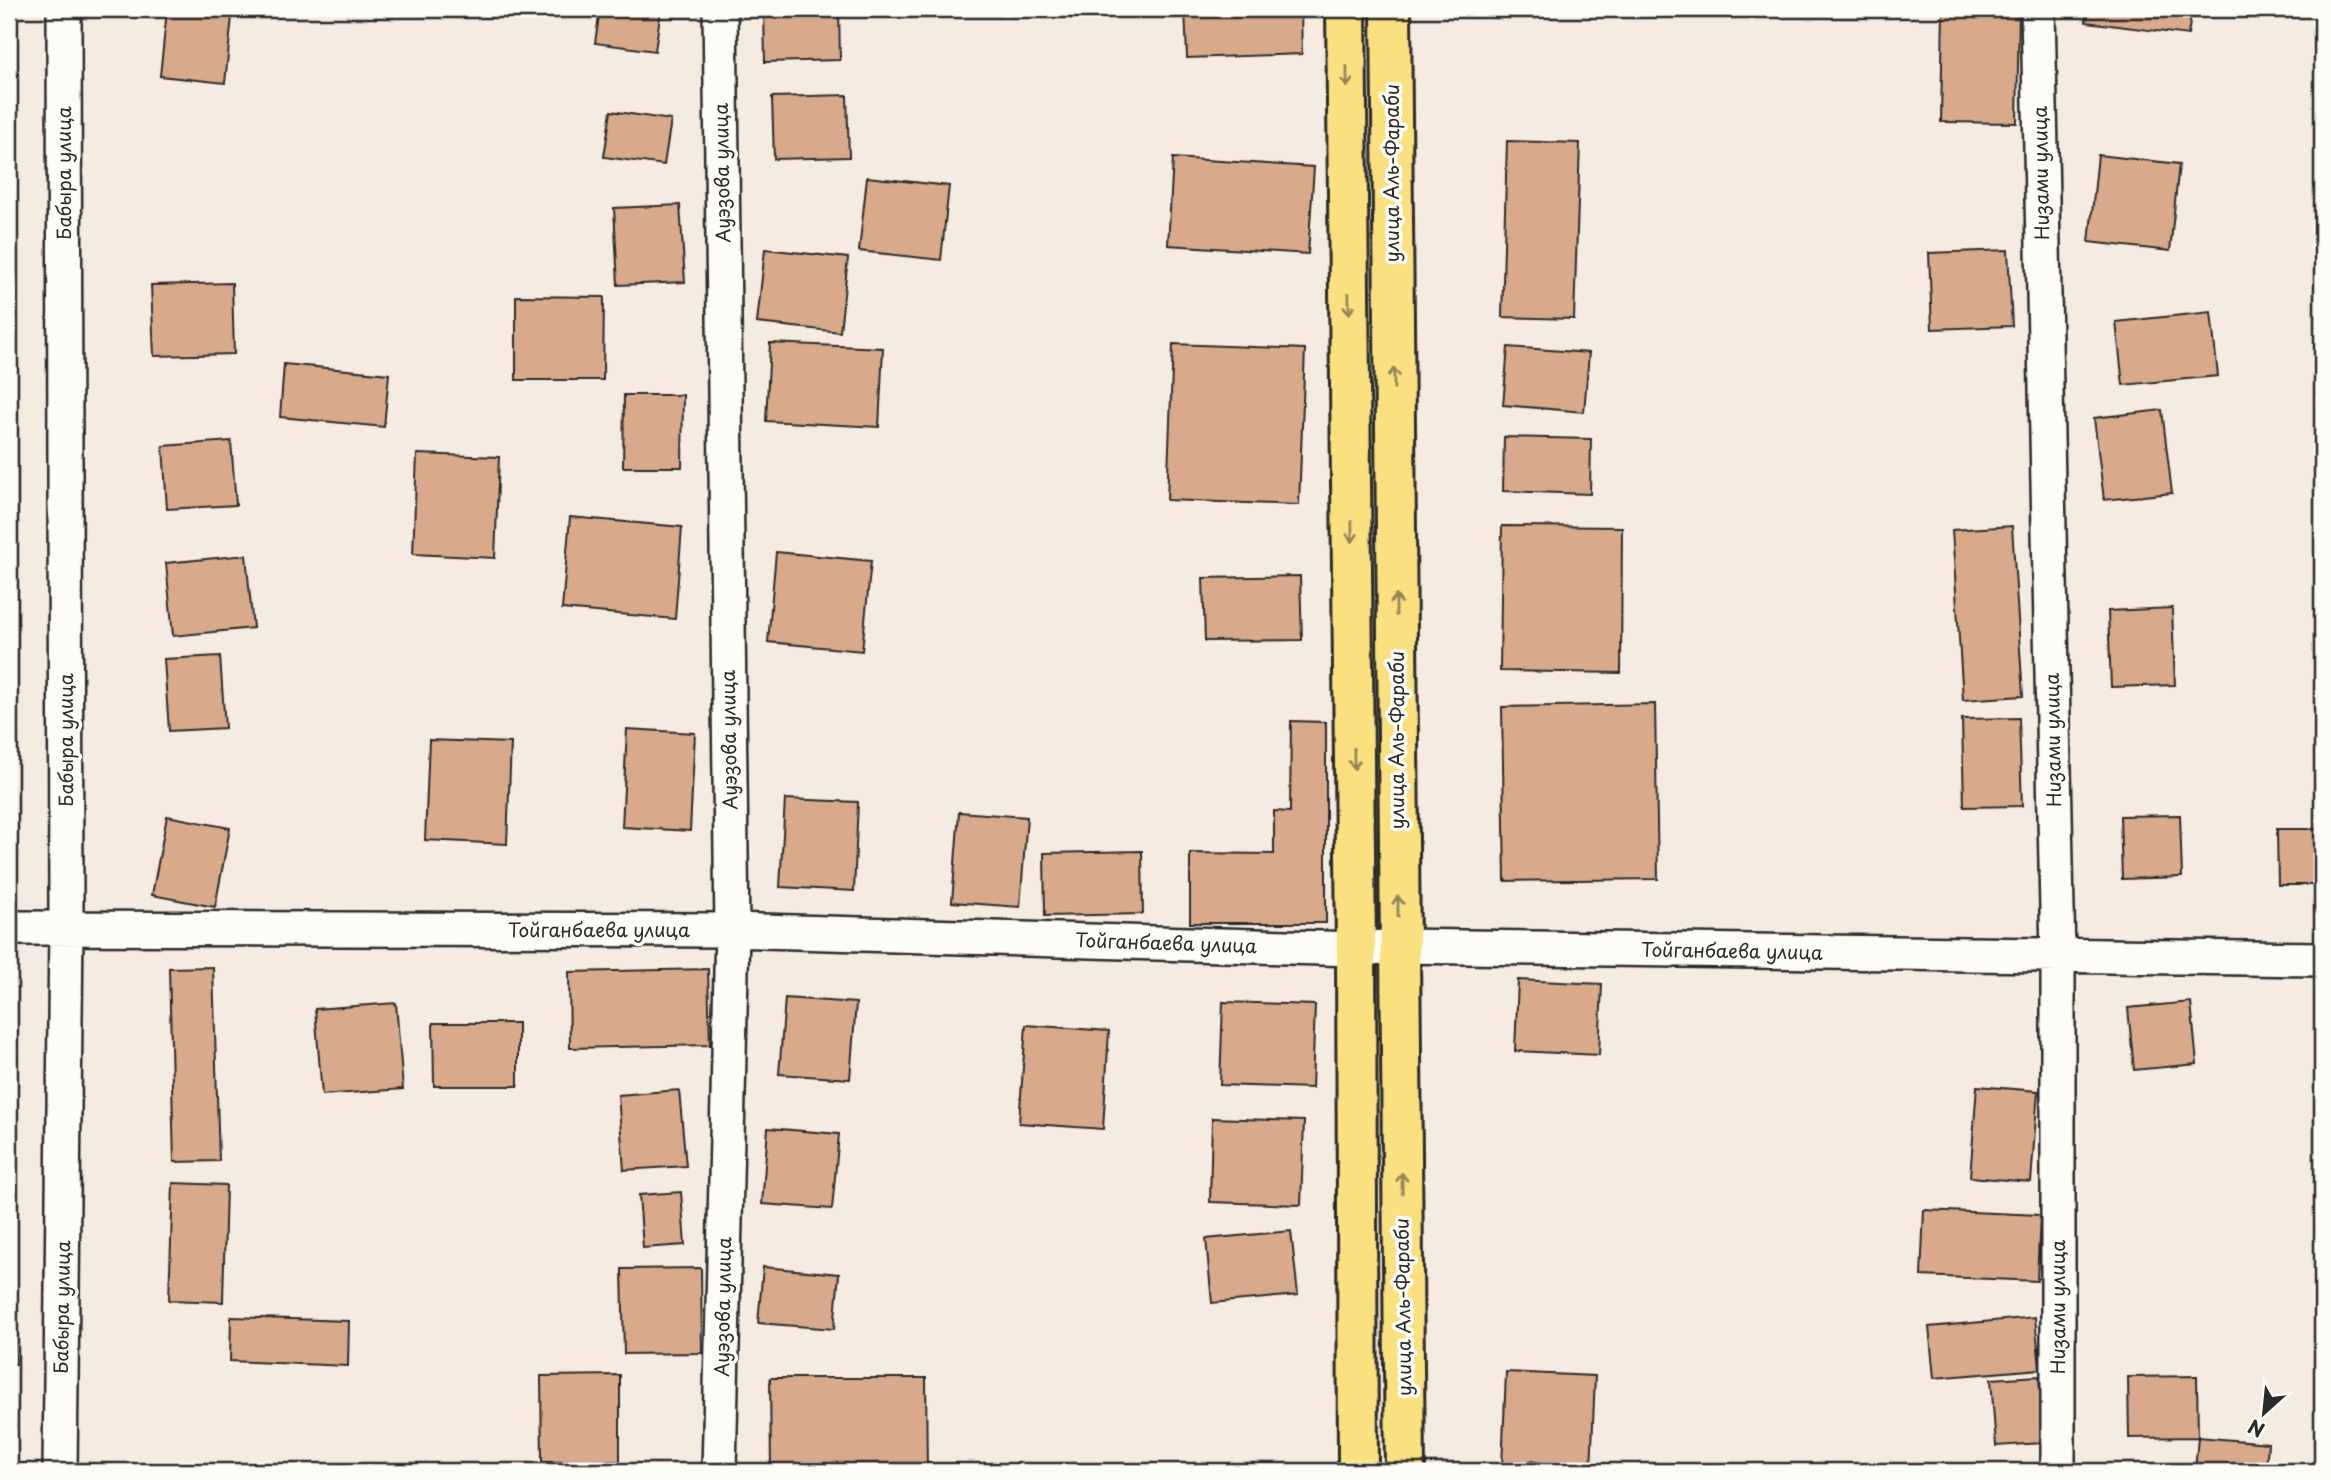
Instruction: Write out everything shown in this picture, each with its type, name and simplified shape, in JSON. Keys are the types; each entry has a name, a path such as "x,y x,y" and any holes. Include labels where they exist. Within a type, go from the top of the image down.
{"main road":[{"path":"1346,9 1356,949 1357,1471"},
{"name":"улица Аль-Фараби","path":"1391,9 1405,1471"}],"street":[{"name":"Бабыра улица","path":"60,1471 66,928 64,9"},
{"name":"Ауэзова улица","path":"719,1471 732,930 720,9"},
{"name":"Низами улица","path":"2038,9 2057,957 2058,1471"},
{"name":"Тойганбаева улица","path":"9,928 732,930 1356,949 1399,946 2322,959"}],"building":[{"path":"600,9 661,9 655,51 595,43"},
{"path":"764,9 839,9 840,60 765,62"},
{"path":"1185,9 1301,9 1302,54 1187,58"},
{"path":"1943,9 2019,9 2017,123 1941,122"},
{"path":"2088,9 2192,9 2188,35 2086,22"},
{"path":"167,10 232,17 225,83 160,76"},
{"path":"847,95 849,157 774,159 772,97"},
{"path":"611,111 671,120 664,165 604,157"},
{"path":"1507,141 1580,143 1574,319 1502,317"},
{"path":"2098,155 2179,164 2170,251 2089,242"},
{"path":"1173,158 1314,167 1308,254 1168,245"},
{"path":"867,177 949,186 941,260 859,251"},
{"path":"680,205 685,282 618,285 614,208"},
{"path":"765,249 848,258 840,332 757,323"},
{"path":"2008,250 2012,326 1932,329 1929,253"},
{"path":"232,283 234,354 154,356 151,285"},
{"path":"516,296 604,297 603,380 516,380"},
{"path":"2211,312 2218,376 2123,385 2116,322"},
{"path":"770,343 883,348 879,427 766,421"},
{"path":"1173,344 1305,349 1299,505 1167,500"},
{"path":"1508,347 1589,353 1584,412 1503,405"},
{"path":"284,364 389,374 384,427 280,417"},
{"path":"624,395 683,395 682,467 623,467"},
{"path":"2162,410 2172,493 2104,500 2094,418"},
{"path":"1504,437 1591,439 1590,494 1503,491"},
{"path":"231,441 236,505 167,509 163,446"},
{"path":"417,454 499,457 495,558 413,554"},
{"path":"570,517 682,527 675,619 562,609"},
{"path":"1502,526 1622,527 1621,673 1500,671"},
{"path":"2012,526 2023,696 1963,700 1952,530"},
{"path":"776,552 871,561 862,651 768,642"},
{"path":"246,555 253,628 173,636 166,563"},
{"path":"1300,576 1302,640 1205,641 1203,578"},
{"path":"2172,608 2175,685 2111,687 2108,611"},
{"path":"220,656 225,728 169,731 164,659"},
{"path":"1655,704 1658,879 1505,881 1502,707"},
{"path":"2019,718 2022,806 1964,807 1962,719"},
{"path":"1291,721 1326,722 1326,923 1190,923 1190,853 1274,854 1274,811 1290,812"},
{"path":"627,729 695,733 690,831 622,827"},
{"path":"429,740 511,743 507,844 425,840"},
{"path":"785,799 858,802 854,891 780,887"},
{"path":"959,812 1027,817 1020,907 952,902"},
{"path":"2180,815 2182,877 2122,879 2120,816"},
{"path":"167,816 230,828 215,907 152,895"},
{"path":"2277,829 2322,829 2322,885 2278,885"},
{"path":"1142,851 1143,914 1045,916 1044,853"},
{"path":"213,967 219,1161 174,1162 169,968"},
{"path":"708,969 710,1045 570,1048 569,972"},
{"path":"1518,980 1602,984 1599,1055 1515,1051"},
{"path":"785,998 856,1003 850,1079 779,1074"},
{"path":"1223,1002 1315,1005 1312,1088 1220,1085"},
{"path":"2191,1002 2197,1064 2134,1070 2128,1008"},
{"path":"396,1003 403,1089 322,1095 315,1009"},
{"path":"433,1023 518,1023 518,1086 434,1086"},
{"path":"1026,1025 1109,1031 1103,1129 1019,1123"},
{"path":"1977,1086 2038,1091 2031,1182 1970,1177"},
{"path":"679,1090 686,1166 624,1170 618,1095"},
{"path":"1212,1118 1304,1121 1301,1205 1210,1202"},
{"path":"768,1128 839,1134 832,1209 762,1204"},
{"path":"173,1183 226,1185 223,1302 169,1300"},
{"path":"681,1192 685,1245 643,1248 639,1195"},
{"path":"1924,1210 2040,1215 2037,1281 1921,1276"},
{"path":"1291,1231 1298,1295 1212,1303 1206,1239"},
{"path":"9,1238 12,1238 16,1364 9,1364"},
{"path":"763,1267 839,1274 834,1329 758,1323"},
{"path":"701,1268 702,1353 624,1354 622,1269"},
{"path":"231,1317 349,1321 348,1366 230,1361"},
{"path":"2035,1317 2040,1369 1934,1378 1929,1327"},
{"path":"1506,1372 1595,1376 1591,1471 1502,1467"},
{"path":"620,1375 620,1461 542,1462 541,1376"},
{"path":"2039,1376 2043,1443 1996,1446 1991,1379"},
{"path":"2197,1376 2198,1437 2129,1438 2128,1377"},
{"path":"770,1378 926,1378 927,1471 771,1471"},
{"path":"2198,1437 2268,1443 2266,1471 2195,1471"},
{"path":"1530,1461 1591,1471 1528,1471"}]}
